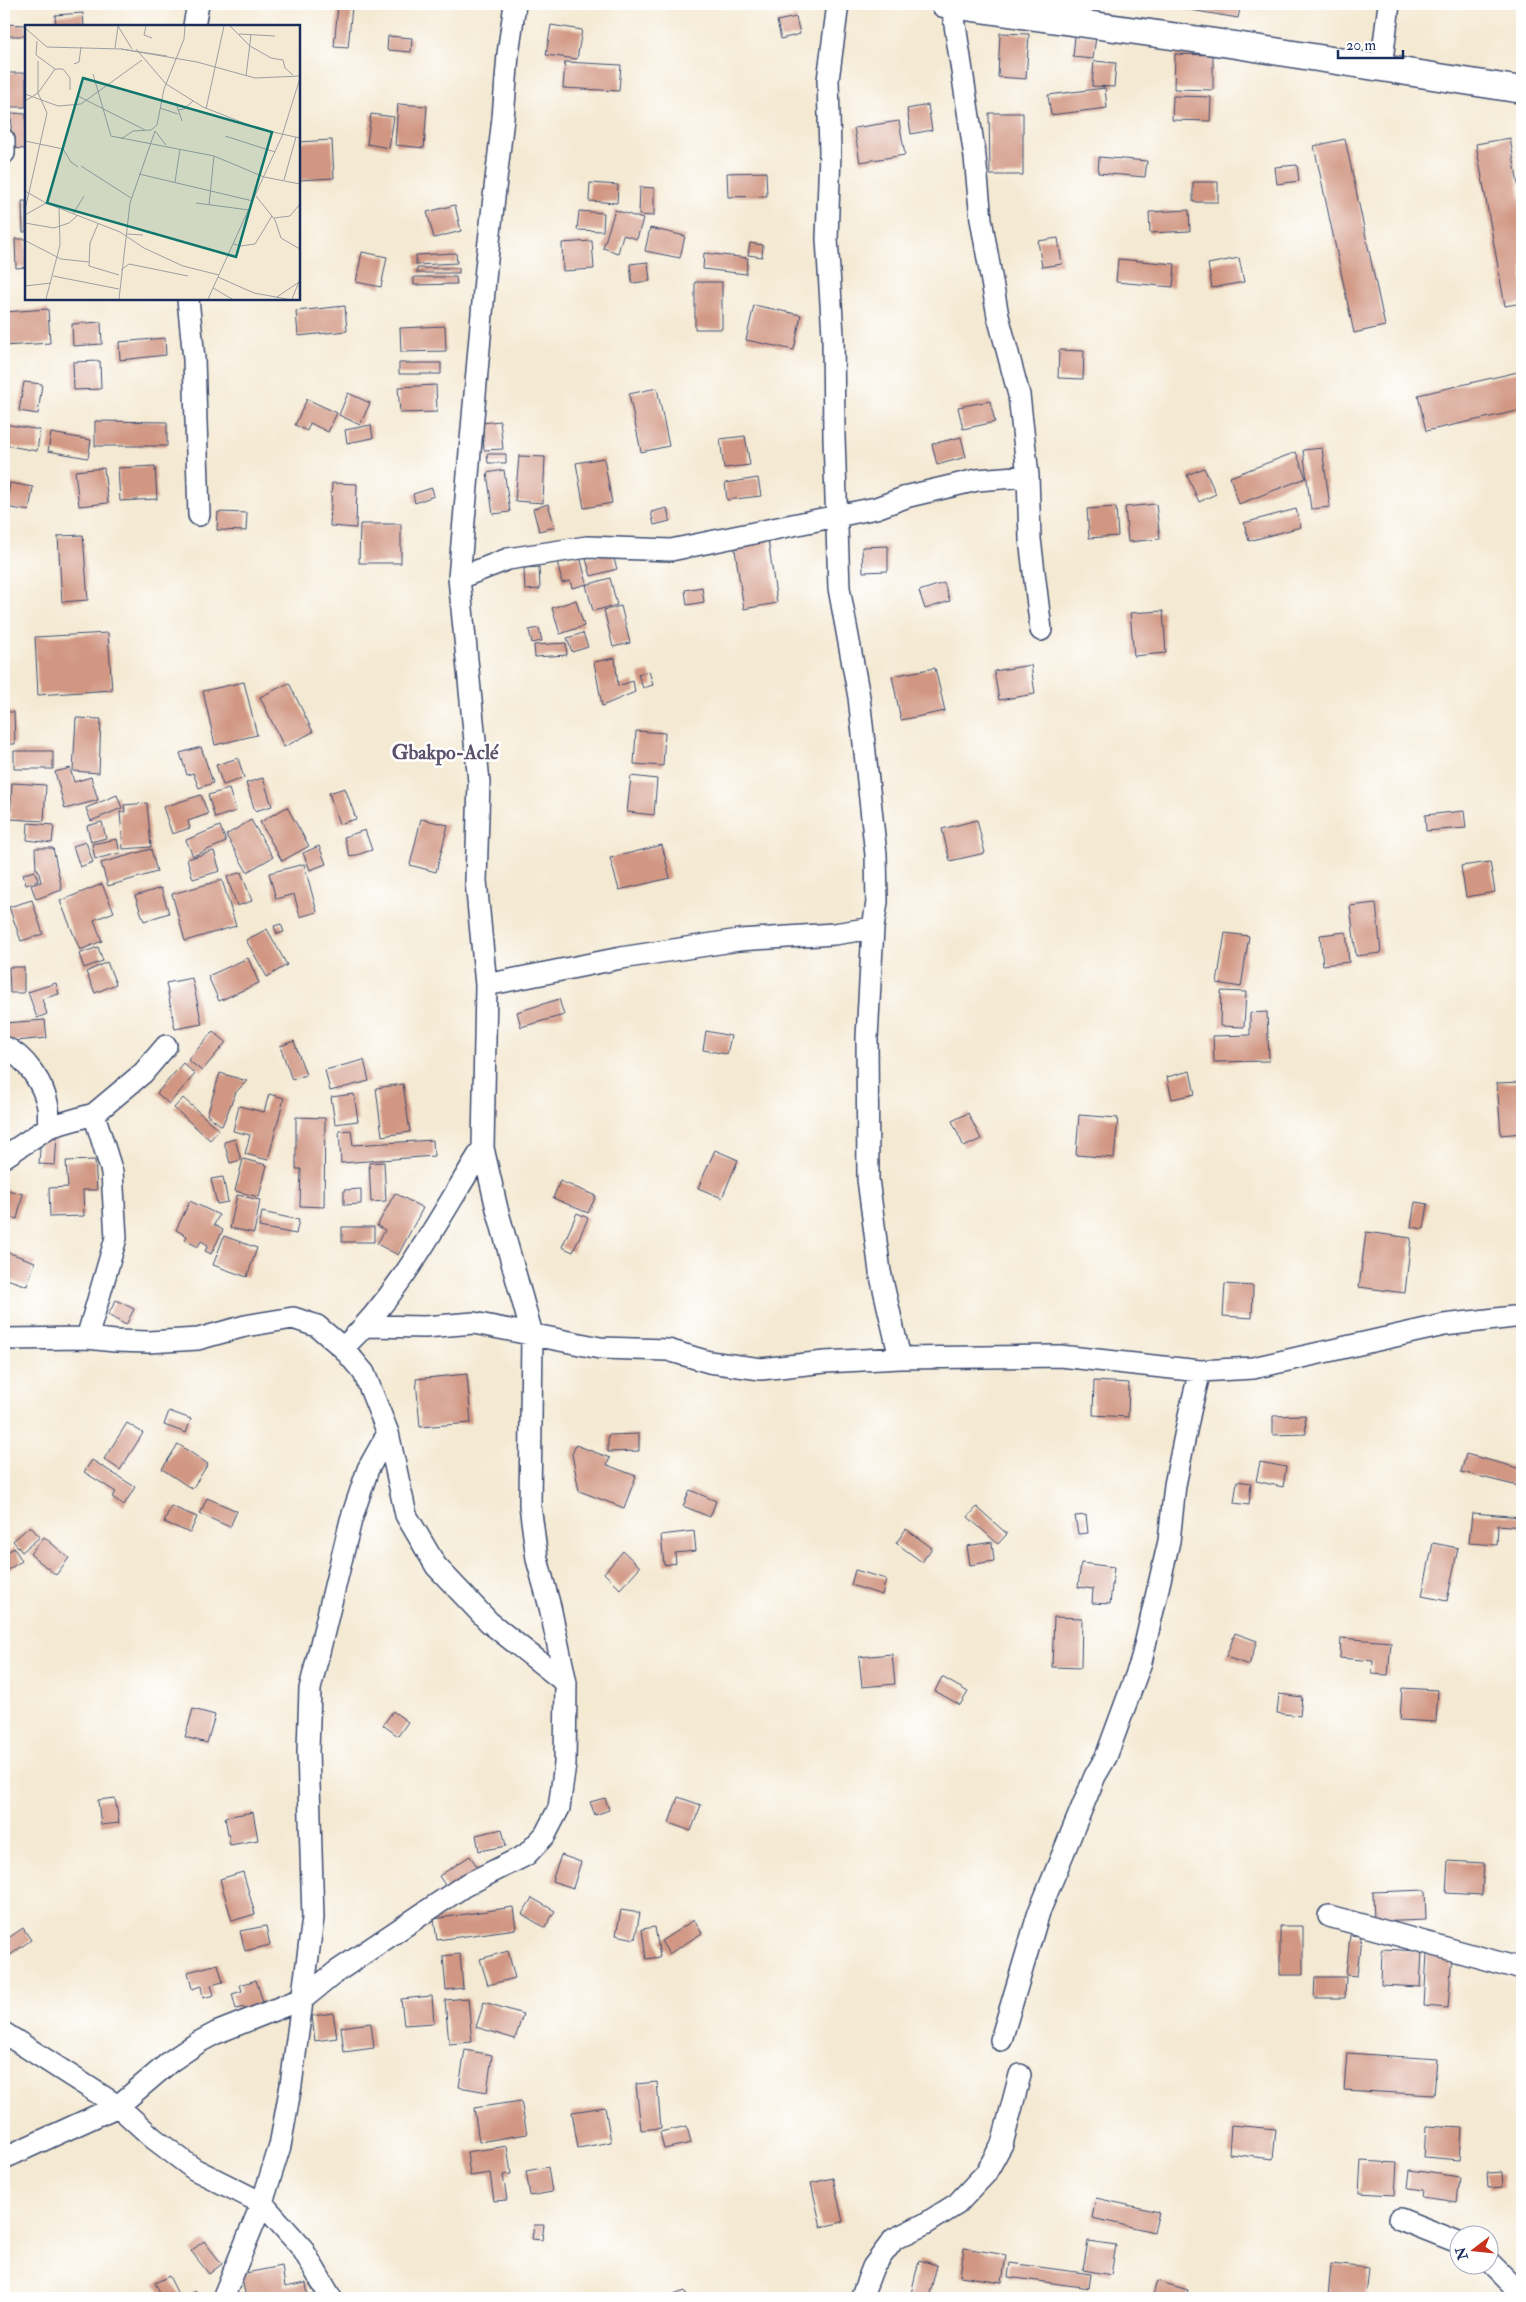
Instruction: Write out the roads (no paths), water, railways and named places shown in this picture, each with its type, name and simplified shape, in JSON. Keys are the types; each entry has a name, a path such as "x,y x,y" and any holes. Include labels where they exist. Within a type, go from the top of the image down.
{"street":[{"path":"194,25 198,4"},
{"path":"4,2158 118,2106 171,2060 199,2042 216,2033 304,1998 336,1972 464,1886 526,1855 544,1835 559,1808 565,1764 566,1683 537,1559 530,1506 532,1334 482,1148 486,985 476,881 478,782 458,578 486,268 515,4"},
{"path":"838,4 828,80 830,152 827,239 833,335 839,588 859,697 876,855 877,902 873,928 867,1038 868,1179 880,1272 900,1358"},
{"path":"1381,68 1388,4"},
{"path":"1041,630 1030,539 1028,476 1019,395 998,316 981,219 975,157 948,5 1522,90"},
{"path":"4,140 4,153"},
{"path":"188,300 194,359 199,514"},
{"path":"458,578 508,559 587,547 671,550 876,508 909,496 977,480 1028,476"},
{"path":"486,985 621,958 739,940 834,934 873,928"},
{"path":"4,1158 49,1127 94,1114 143,1073 166,1046"},
{"path":"4,1047 27,1064 38,1083 48,1106 49,1127"},
{"path":"87,1338 116,1238 112,1172 94,1114"},
{"path":"343,1348 367,1326 396,1288 482,1148"},
{"path":"367,1326 425,1327 474,1323 600,1348 668,1350 709,1362 761,1369 824,1362 900,1358 1060,1356 1200,1371 1253,1368 1444,1325 1522,1316"},
{"path":"4,1339 87,1338 149,1342 198,1339 245,1326 293,1318 317,1326 343,1348 364,1374 388,1433 406,1515 436,1566 489,1622 566,1683"},
{"path":"1001,2040 1039,1912 1095,1776 1106,1758 1141,1662 1169,1541 1176,1485 1190,1411 1200,1371"},
{"path":"223,2298 262,2203 280,2146 304,1998 313,1918 308,1751 310,1689 351,1520 368,1469 388,1433"},
{"path":"1329,1916 1522,1969"},
{"path":"4,2033 118,2106 153,2138 194,2169 262,2203 302,2248 331,2298"},
{"path":"861,2298 872,2267 894,2239 925,2224 957,2204 986,2173 1002,2144 1020,2075"},
{"path":"1400,2219 1448,2238"},
{"path":"1498,2271 1522,2295"}],"district":[{"name":"Gbakpo-Aclé","path":"445,752"}]}
